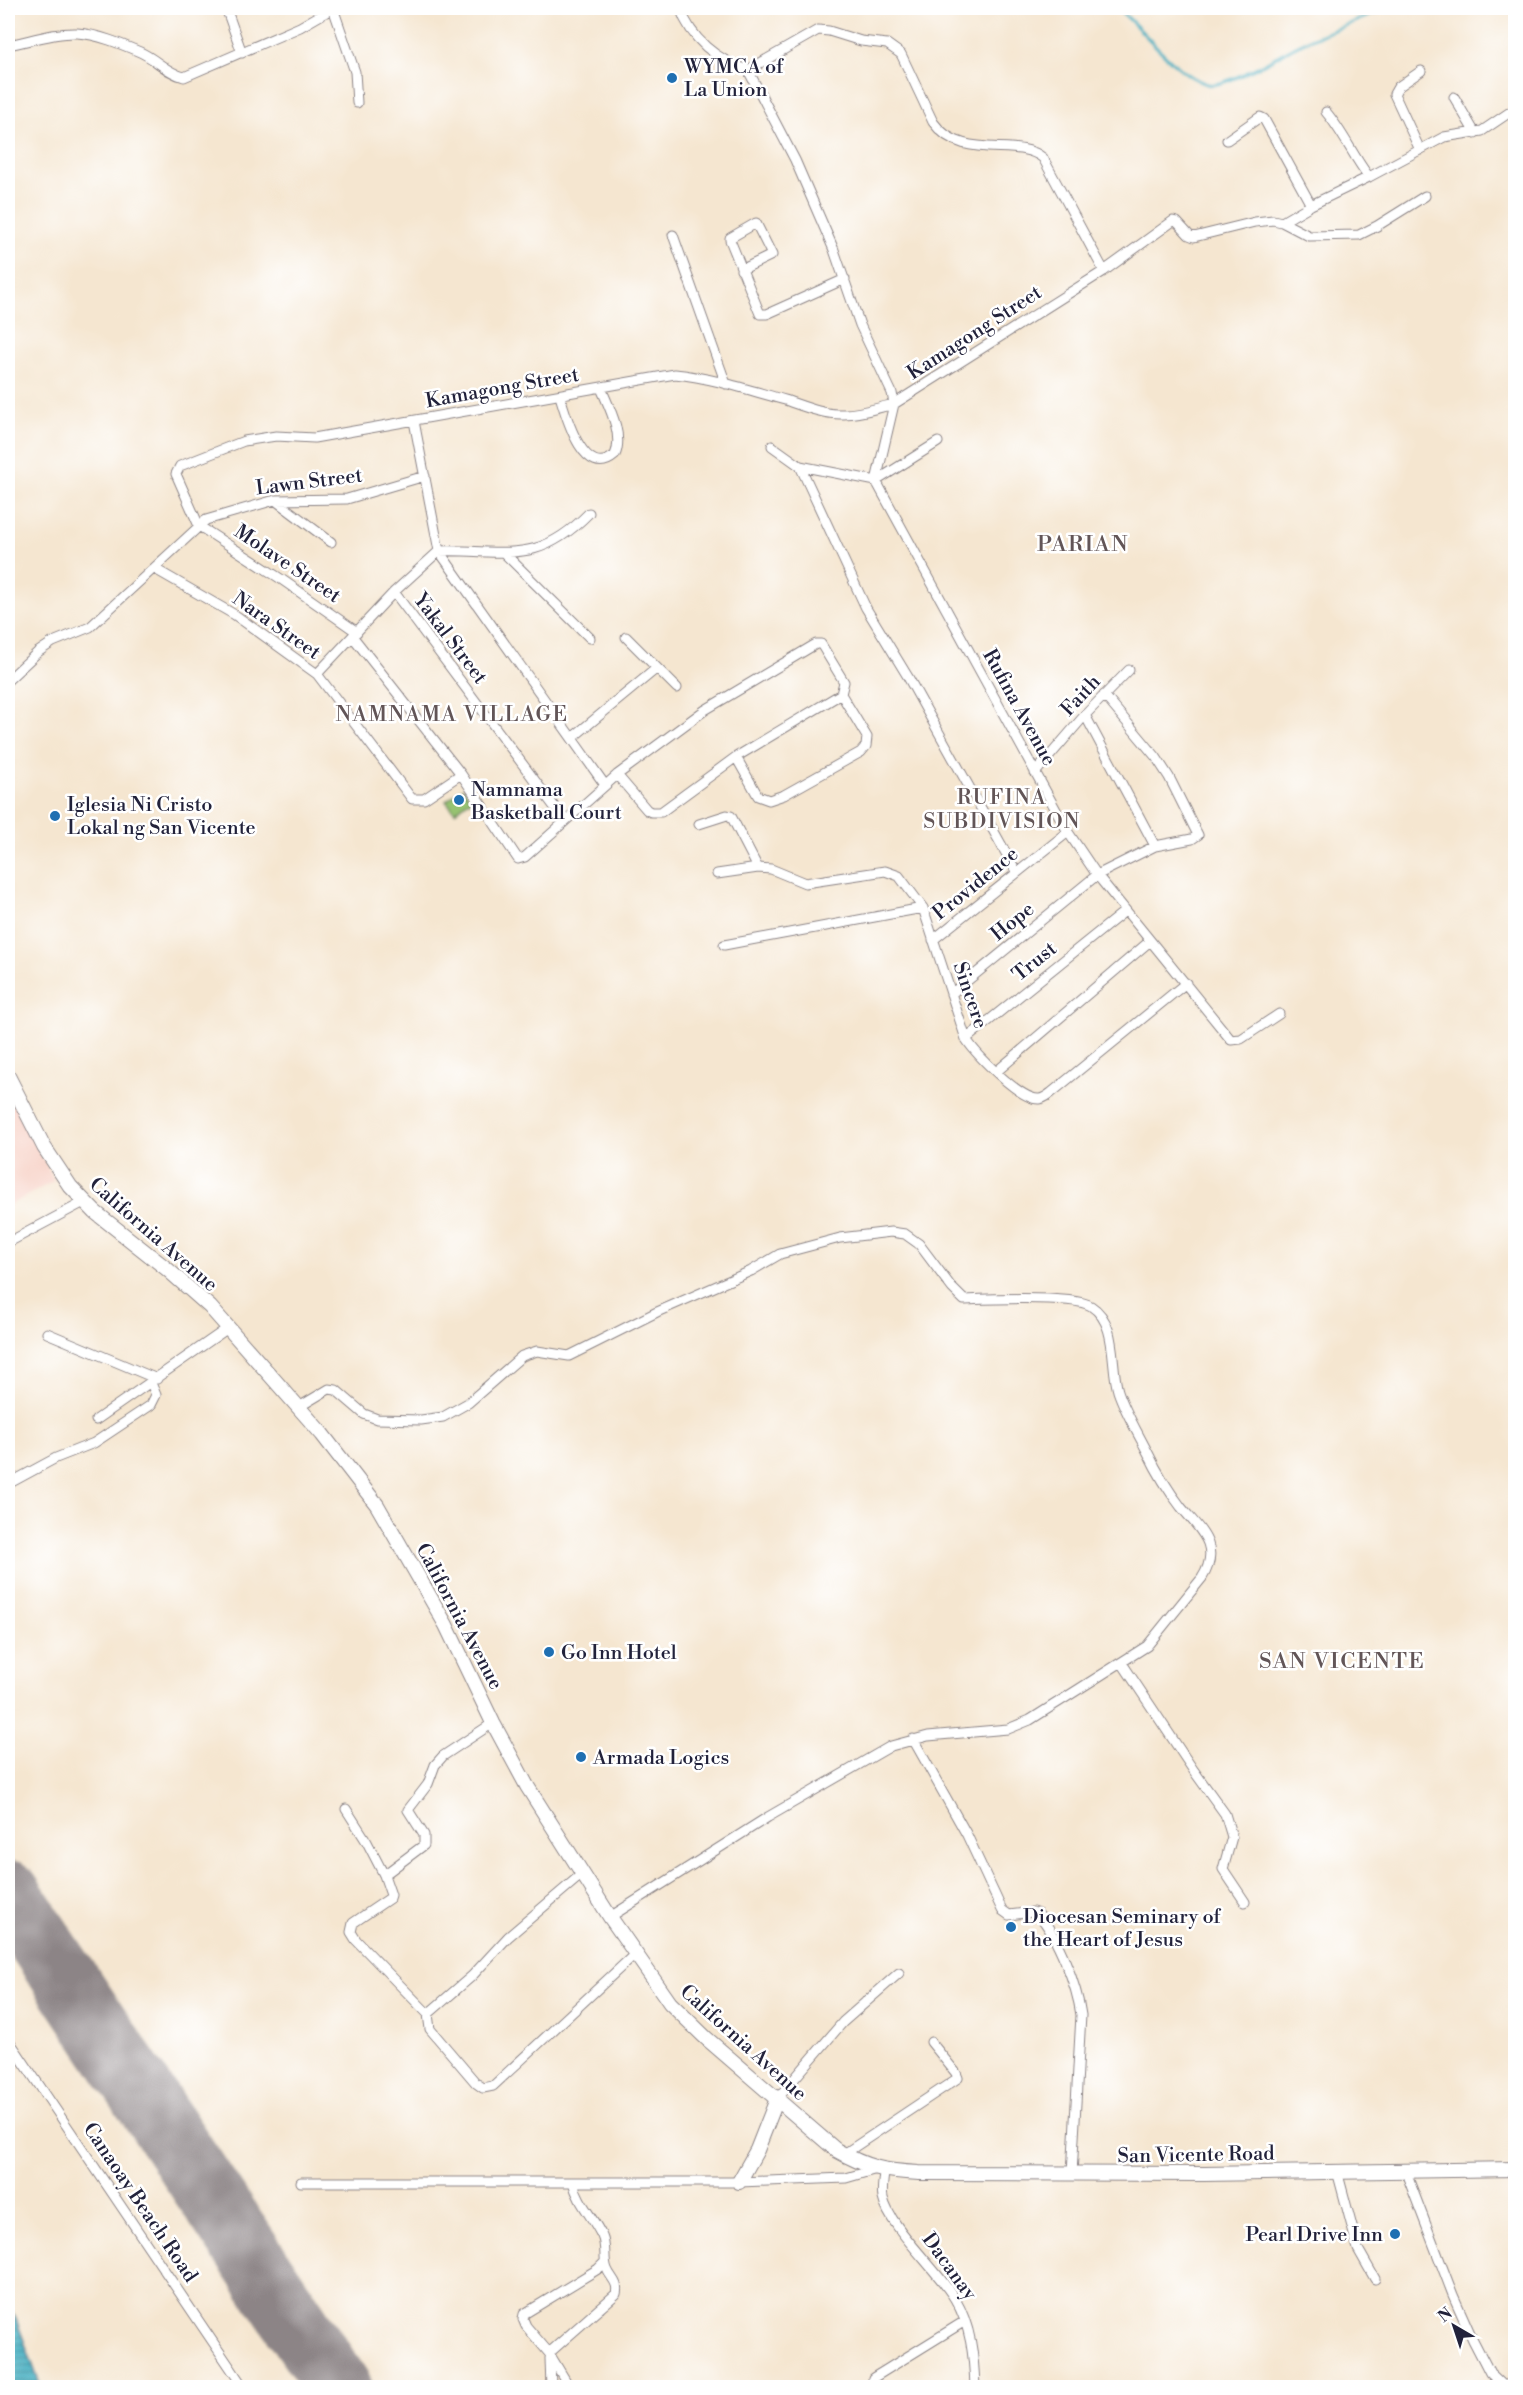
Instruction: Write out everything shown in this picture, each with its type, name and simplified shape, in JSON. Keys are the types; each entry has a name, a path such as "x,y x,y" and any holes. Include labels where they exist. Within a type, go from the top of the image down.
{"street":[{"path":"226,8 242,53"},
{"path":"8,45 66,34 84,34 142,53 174,75 184,76 300,27 333,8 355,72 357,103"},
{"path":"680,8 686,24 702,45 720,57 748,70 795,160 834,250 852,304 892,393 894,404 876,481"},
{"path":"748,70 823,29 847,38 892,46 901,54 933,122 941,131 971,145 1030,151 1043,158 1104,271"},
{"path":"1420,150 1394,94 1396,89 1421,71"},
{"path":"1454,97 1475,133"},
{"path":"1282,222 1449,135 1475,133 1485,129 1515,108"},
{"path":"1326,112 1339,127 1350,152 1369,177"},
{"path":"1227,140 1254,119 1260,117 1264,119 1311,205"},
{"path":"1282,222 1309,236 1359,235 1425,196"},
{"name":"Kamagong Street","path":"199,526 176,474 180,466 244,441 276,436 314,438 675,374 726,384 827,413 861,412 894,404 1104,271 1173,221 1194,237 1255,222 1282,222"},
{"path":"741,270 772,255 756,223 730,237 741,270 760,314 764,315 845,279"},
{"path":"673,235 726,384"},
{"path":"560,396 570,429 580,446 592,459 604,462 615,455 618,436 612,412 601,388"},
{"path":"414,421 439,551 605,785"},
{"path":"772,446 800,466 876,481 938,442"},
{"path":"800,466 866,608 908,677 1017,873"},
{"name":"Lawn Street","path":"199,526 216,516 275,500 347,499 425,476"},
{"name":"Rufina Avenue","path":"876,481 1068,832 1097,875 1231,1040 1241,1039 1279,1014"},
{"path":"275,500 331,542"},
{"path":"317,674 394,592 439,551 471,550 504,553 530,551 548,545 572,530 589,513"},
{"path":"8,680 38,652 53,642 90,627 199,526"},
{"name":"Molave Street","path":"199,526 281,579 355,634 461,774"},
{"path":"504,553 590,638"},
{"name":"Nara Street","path":"155,569 235,615 317,674 412,799 424,799 461,774"},
{"name":"Yakal Street","path":"394,592 564,821"},
{"path":"626,637 677,688"},
{"path":"461,774 514,855 518,859 525,857 617,775 705,710 816,644 821,644 844,682 842,694 867,737 866,746 861,752 784,795 769,800 758,796 736,757"},
{"path":"572,738 657,668"},
{"name":"Faith","path":"1035,772 1085,715 1129,670"},
{"path":"617,775 647,810 661,812 736,757 842,694"},
{"name":"Hope","path":"951,994 1097,875 1155,846 1192,839 1198,835 1156,757 1104,695"},
{"path":"1085,715 1155,846"},
{"path":"699,824 727,814 731,816 758,868"},
{"name":"Providence","path":"933,940 1068,832"},
{"name":"Sincere","path":"717,874 758,868 771,869 805,883 890,872 899,876 923,908 966,1039 973,1050 1025,1096 1042,1100 1186,983"},
{"path":"724,945 923,908"},
{"name":"Trust","path":"966,1039 1125,910"},
{"path":"996,1072 1150,941"},
{"name":"California Avenue","path":"8,1076 55,1165 84,1202 182,1281 228,1328 298,1407 377,1505 446,1625 493,1723 527,1786 610,1917 670,2003 706,2038 844,2154 861,2164 881,2170"},
{"path":"9,1242 84,1202"},
{"path":"298,1407 329,1389 336,1390 364,1414 377,1419 421,1420 443,1417 468,1402 522,1356 537,1350 569,1356 780,1254 850,1236 891,1232 905,1234 919,1244 952,1288 964,1300 1036,1298 1075,1302 1091,1305 1106,1326 1118,1390 1156,1470 1181,1507 1204,1532 1210,1549 1208,1568 1202,1578 1147,1646 1022,1724 1008,1729 928,1736 891,1746 872,1755 768,1817 610,1917"},
{"path":"96,1420 228,1328"},
{"path":"47,1333 154,1381"},
{"path":"8,1484 56,1458 94,1443 151,1405 156,1395 154,1381"},
{"path":"1122,1663 1225,1814 1232,1837 1223,1869 1245,1902"},
{"path":"384,1875 424,1845 423,1836 408,1810 428,1784 435,1764 443,1756 493,1723"},
{"path":"913,1740 967,1835 1002,1910 1009,1915 1033,1912 1038,1914 1072,1978 1081,2015 1072,2174"},
{"path":"346,1809 362,1832 384,1875 391,1895 390,1898 353,1923 351,1932 356,1940 428,2014 430,2029 476,2083 487,2089 493,2086 635,1954"},
{"path":"428,2014 472,1976 508,1937 582,1874"},
{"path":"739,2182 757,2150 777,2099 843,2022 899,1973"},
{"name":"Canaoay Beach Road","path":"8,2039 244,2388"},
{"path":"844,2154 958,2078 931,2042"},
{"name":"San Vicente Road","path":"881,2170 919,2173 1204,2174 1515,2169"},
{"path":"301,2182 739,2182 846,2178 881,2170"},
{"name":"Dacanay","path":"881,2170 883,2197 889,2215 956,2300 970,2330 975,2388"},
{"path":"1405,2170 1453,2295 1490,2373 1505,2387 1515,2380"},
{"path":"1337,2171 1358,2249 1375,2279"},
{"path":"549,2353 616,2294 616,2282 605,2262 606,2247 603,2238 576,2194 573,2182"},
{"path":"570,2388 549,2353 526,2326 523,2319 524,2314 598,2269 605,2262"},
{"path":"873,2378 966,2321"},
{"path":"549,2353 551,2388"}],"shaded area":[{"path":"16,1104 54,1181 8,1206 8,1109"}],"green space":[{"name":"Namnama Basketball Court","path":"463,788 471,799 455,812 446,801"}],"water":[{"path":"8,2303 16,2319 41,2387 8,2387"}],"waterway":[{"path":"1117,8 1171,61 1195,79 1207,84 1215,84 1239,76 1298,45 1386,8"}],"runway":[{"path":"8,1893 339,2388"}],"place":[{"name":"WYMCA of La Union","path":"672,78"},
{"name":"Namnama Basketball Court","path":"459,800"},
{"name":"Iglesia Ni Cristo Lokal ng San Vicente","path":"55,816"},
{"name":"Go Inn Hotel","path":"549,1652"},
{"name":"Armada Logics","path":"581,1757"},
{"name":"Diocesan Seminary of the Heart of Jesus","path":"1011,1927"},
{"name":"Pearl Drive Inn","path":"1395,2234"}],"district":[{"name":"PARIAN","path":"1083,543"},
{"name":"NAMNAMA VILLAGE","path":"452,714"},
{"name":"RUFINA SUBDIVISION","path":"1002,809"},
{"name":"SAN VICENTE","path":"1342,1660"}]}
